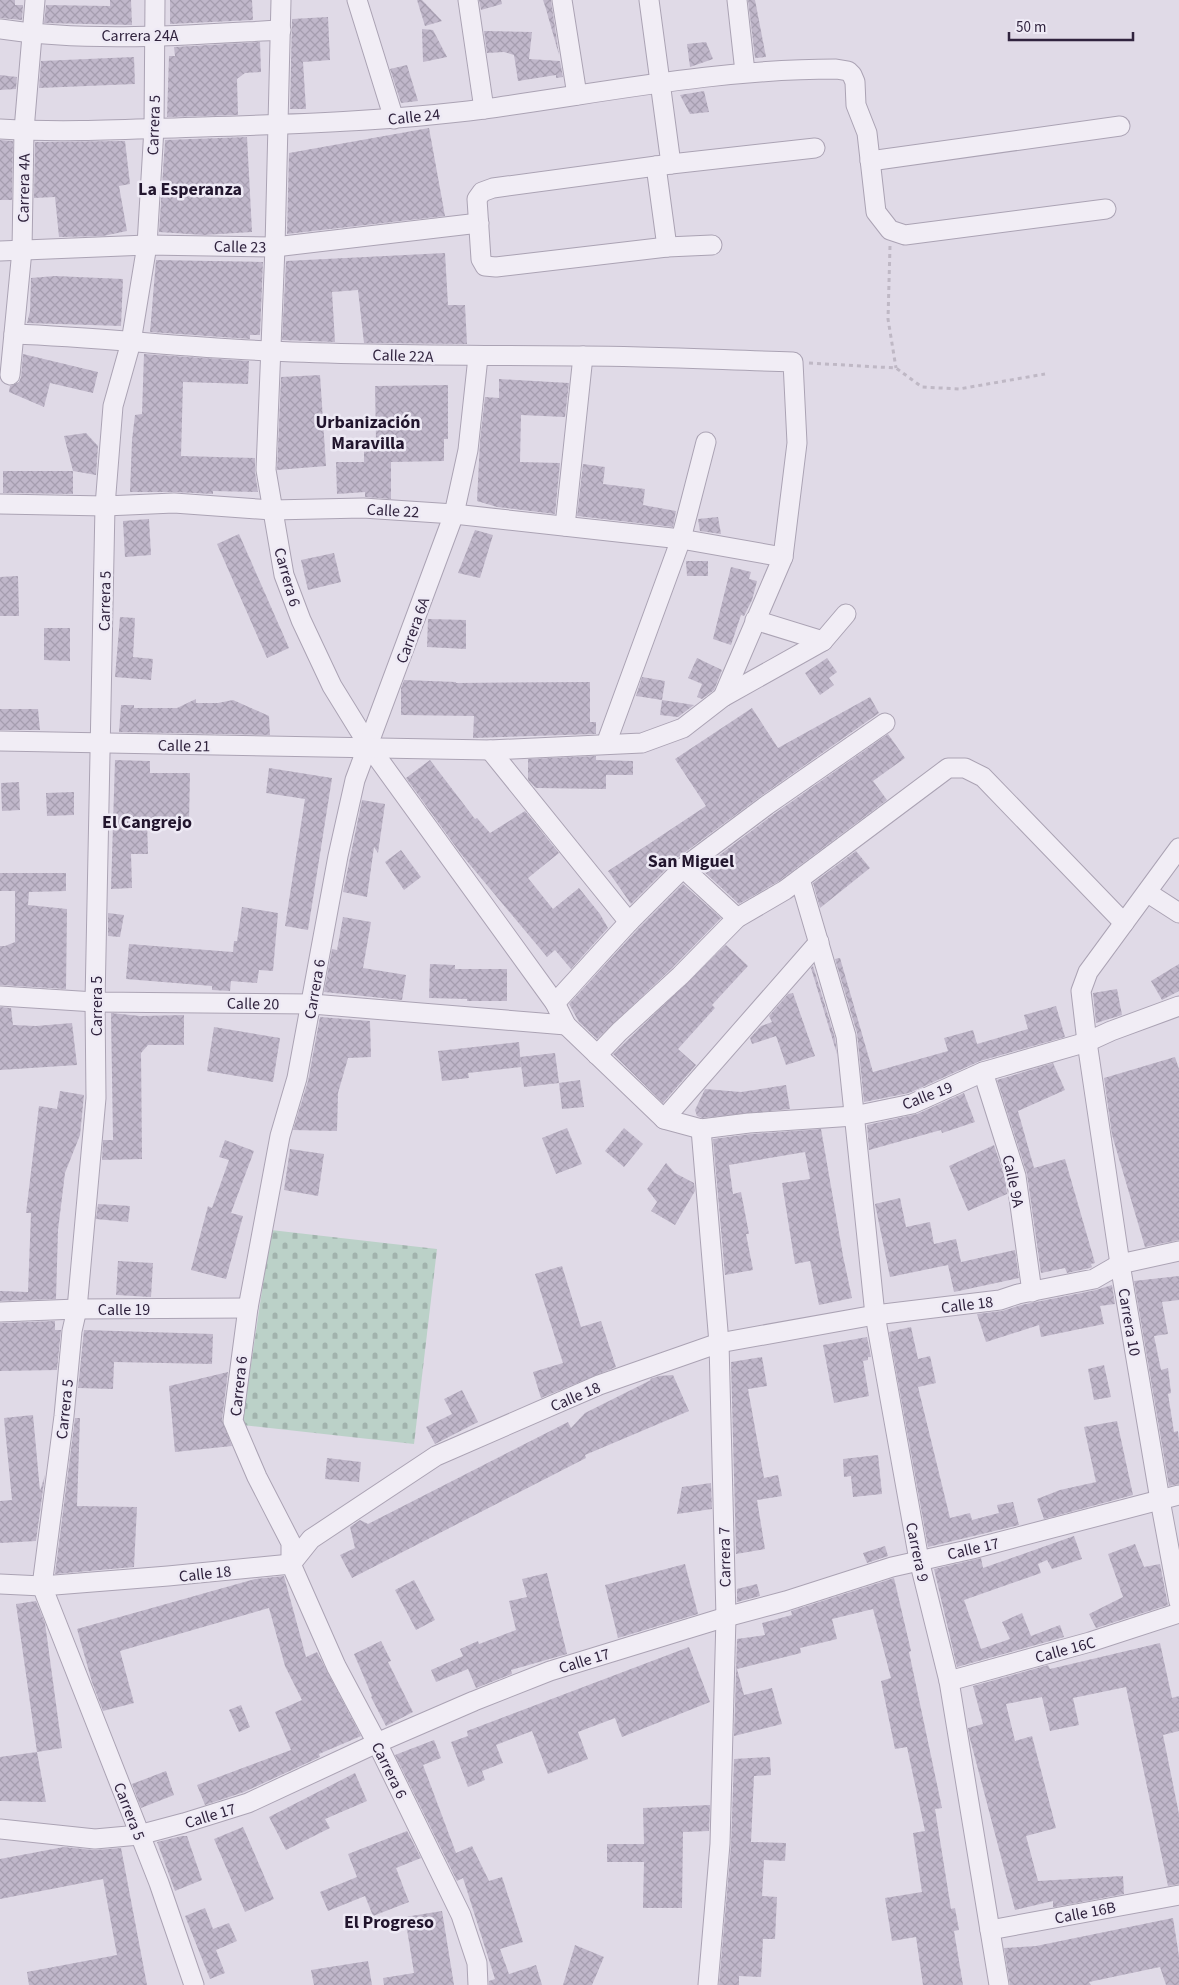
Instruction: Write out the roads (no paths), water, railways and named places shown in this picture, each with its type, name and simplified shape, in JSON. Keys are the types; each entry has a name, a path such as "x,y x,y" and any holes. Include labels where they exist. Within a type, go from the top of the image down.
{"street":[{"name":"Carrera 4A","path":"10,375 22,250 24,130 34,0"},
{"name":"Carrera 5","path":"155,0 154,128 147,245 131,342 112,406 106,506 95,1002 96,1098 77,1309 72,1331 64,1416 42,1586 159,1883 194,1985"},
{"name":"Carrera 6","path":"281,0 272,351 266,470 284,575 301,620 332,686 369,746 556,1003 566,1025 664,1119"},
{"path":"357,0 394,119"},
{"path":"468,0 484,109"},
{"path":"562,0 577,95"},
{"path":"649,0 661,82 667,247"},
{"path":"737,0 745,72"},
{"name":"Carrera 24A","path":"0,29 32,34 155,37 281,30"},
{"name":"Calle 24","path":"0,129 154,128 394,119 484,109 661,82 745,72 842,69 852,75 856,105 867,133 870,161"},
{"path":"1106,209 905,235 890,230 876,212 870,161 1120,126"},
{"path":"712,245 667,247 496,267 485,266 481,259 477,199 482,192 487,190 664,165 815,148"},
{"name":"Calle 23","path":"0,251 147,245 275,246 478,223"},
{"name":"Calle 22A","path":"14,334 68,336 272,351 478,357 583,356 793,362 797,444 783,557"},
{"path":"565,526 583,356"},
{"name":"Carrera 6A","path":"369,746 454,514 468,450 478,357"},
{"path":"606,744 681,539 706,442"},
{"name":"Calle 22","path":"0,504 106,506 174,502 272,510 363,508 454,514 681,539 783,557"},
{"path":"723,697 783,557"},
{"path":"755,620 823,641 846,614"},
{"name":"Calle 21","path":"0,741 101,744 369,746 490,750 642,743 683,728 723,697 823,641"},
{"path":"556,1003 629,922 683,868 767,804 885,723"},
{"name":"Carrera 6","path":"369,746 355,780 338,856 297,1078 280,1136 248,1308 233,1420 257,1477 291,1543 291,1564 336,1666 377,1743 461,1915 477,1963 478,1985"},
{"path":"490,750 629,922"},
{"path":"597,1055 680,976 737,918 800,879 948,768 965,768 983,777 1124,923"},
{"name":"Carrera 10","path":"1179,848 1148,893 1088,972 1081,990 1120,1264 1179,1602"},
{"path":"683,868 737,918"},
{"name":"Carrera 9","path":"800,879 846,1036 876,1315 919,1560 949,1681 999,1985"},
{"path":"1148,893 1179,913"},
{"path":"664,1119 819,942"},
{"name":"Calle 20","path":"0,996 95,1002 312,1004 566,1025"},
{"name":"Calle 19","path":"664,1119 701,1129 749,1123 854,1116 912,1104 983,1072 1087,1042 1179,1006"},
{"name":"Calle 9A","path":"983,1072 1016,1176 1032,1292"},
{"name":"Carrera 7","path":"701,1129 719,1343 726,1617 720,1844 708,1985"},
{"name":"Calle 18","path":"0,1584 42,1586 291,1564 311,1539 436,1456 599,1385 719,1343 876,1315 1000,1300 1094,1279 1120,1264 1179,1251"},
{"name":"Calle 19","path":"0,1312 77,1309 248,1308"},
{"name":"Calle 17","path":"0,1829 95,1838 139,1835 184,1823 248,1803 377,1743 474,1701 550,1671 726,1617 786,1601 892,1567 972,1549 1179,1495"},
{"name":"Calle 16C","path":"949,1681 1090,1642 1179,1613"},
{"name":"Calle 16B","path":"990,1930 1179,1895"}],"district":[{"name":"La Esperanza","path":"190,189"},
{"name":"Urbanización Maravilla","path":"368,432"},
{"name":"El Cangrejo","path":"147,822"},
{"name":"San Miguel","path":"691,861"},
{"name":"El Progreso","path":"389,1922"}]}
